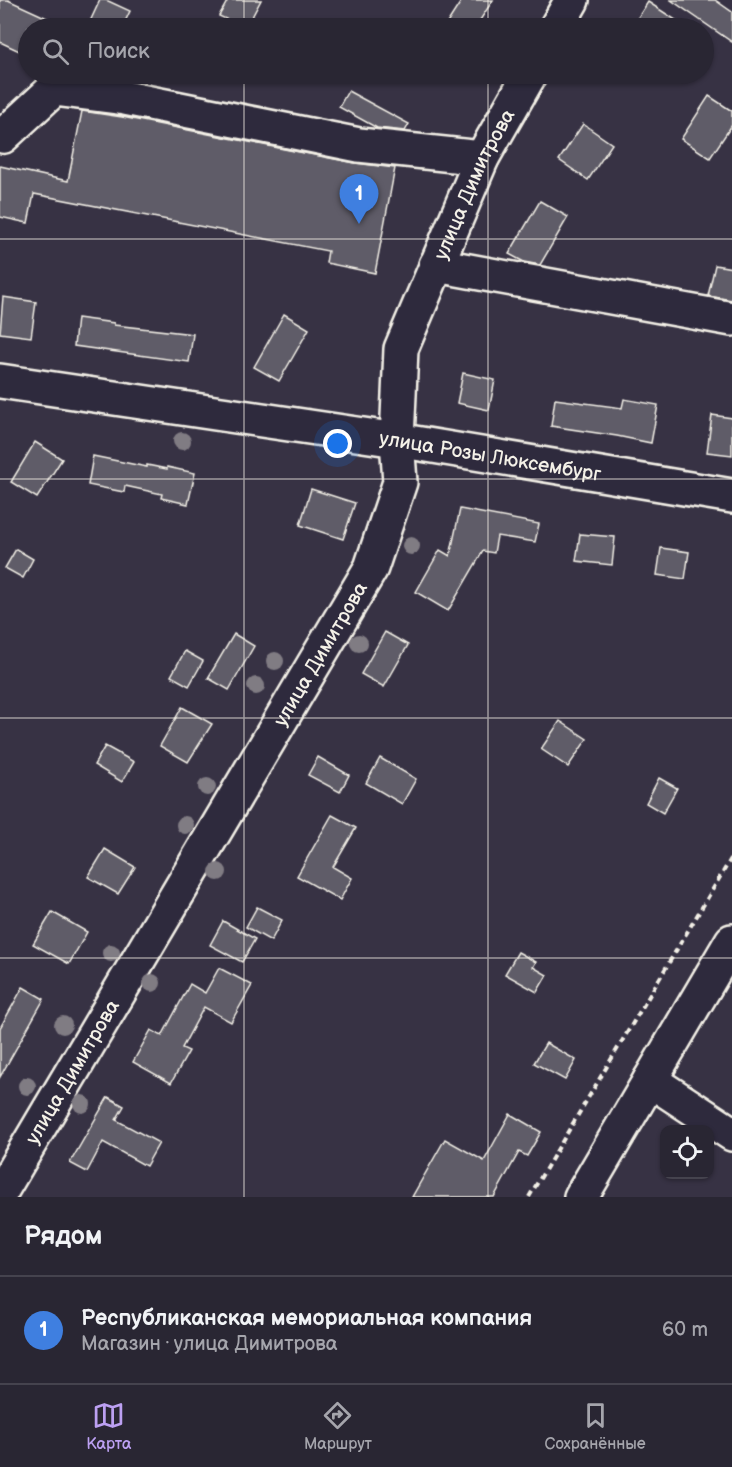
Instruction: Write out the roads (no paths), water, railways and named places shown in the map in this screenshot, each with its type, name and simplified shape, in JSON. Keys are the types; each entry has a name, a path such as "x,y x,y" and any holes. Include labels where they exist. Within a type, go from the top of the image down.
{"street":[{"path":"562,18 572,0"},
{"name":"улица Димитрова","path":"0,1193 371,568 400,482 397,440 401,350 482,158 524,84"},
{"path":"0,135 3,136 54,89 125,98 360,145 482,158"},
{"path":"436,265 732,319"},
{"name":"улица Розы Люксембург","path":"0,381 397,440 732,496"},
{"path":"581,1197 732,941"},
{"path":"650,1080 732,1134"}],"place":[{"name":"Республиканская мемориальная компания","path":"359,224"}]}
